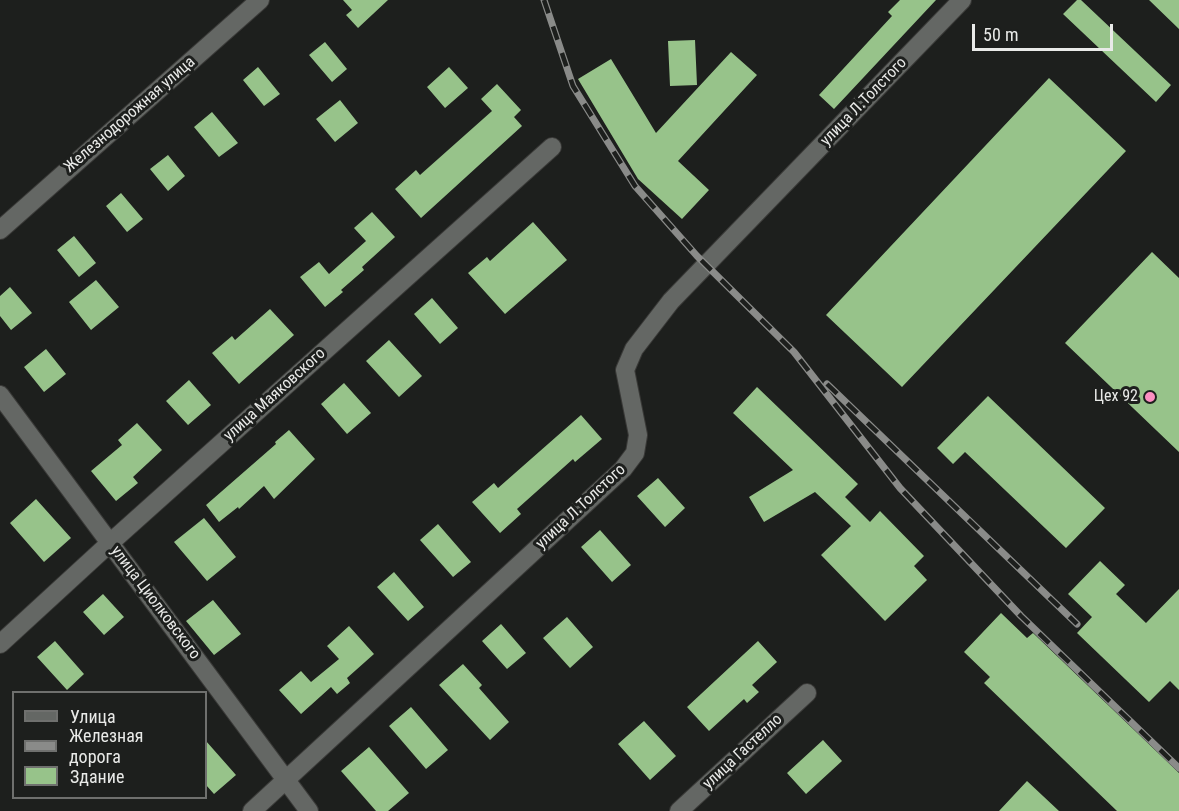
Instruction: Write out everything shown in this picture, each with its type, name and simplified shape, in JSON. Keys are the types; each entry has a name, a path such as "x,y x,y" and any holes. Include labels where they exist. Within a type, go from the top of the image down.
{"street":[{"name":"Железнодорожная улица","path":"0,230 260,0"},
{"name":"улица Л.Толстого","path":"252,811 623,469 635,453 638,435 625,370 634,348 671,301 962,0"},
{"name":"улица Маяковского","path":"0,644 552,147"},
{"name":"улица Циолковского","path":"0,395 309,811"},
{"name":"улица Гастелло","path":"679,811 807,693"}],"building":[{"path":"343,0 388,0 358,28 346,15 352,10"},
{"path":"900,0 936,0 834,109 819,95 892,16 888,12"},
{"path":"1077,0 1081,0 1171,85 1156,102 1063,14"},
{"path":"1149,0 1179,0 1179,29"},
{"path":"695,40 697,85 670,86 668,41"},
{"path":"325,42 347,69 332,82 309,55"},
{"path":"731,52 757,75 678,161 709,190 682,219 638,179 578,79 611,59 656,133"},
{"path":"258,67 280,94 264,106 243,80"},
{"path":"449,67 468,88 445,108 427,87"},
{"path":"1049,78 1126,151 902,387 826,315"},
{"path":"497,84 521,110 514,117 522,126 421,218 395,189 416,170 420,175 492,111 481,99"},
{"path":"340,100 358,123 335,142 316,119"},
{"path":"212,112 238,143 219,157 194,127"},
{"path":"168,155 185,176 168,191 150,169"},
{"path":"121,193 143,219 127,232 106,206"},
{"path":"372,212 395,237 362,267 364,270 341,290 343,292 325,307 300,277 319,262 329,274 366,241 354,228"},
{"path":"533,222 567,260 505,314 468,273 487,257 490,261"},
{"path":"74,236 96,263 79,277 57,250"},
{"name":"Цех 92","path":"1152,252 1179,278 1179,452 1065,343"},
{"path":"96,280 119,307 91,330 69,302"},
{"path":"10,287 32,313 11,330 0,316 0,296"},
{"path":"432,298 458,328 440,344 414,314"},
{"path":"270,309 294,335 239,384 212,353 232,336 235,340"},
{"path":"389,340 422,376 399,397 366,361"},
{"path":"46,349 66,374 44,392 24,367"},
{"path":"189,380 211,405 188,425 166,401"},
{"path":"344,383 371,413 347,434 321,404"},
{"path":"757,387 858,484 845,497 870,522 880,511 924,556 914,566 927,580 885,621 821,555 851,526 815,492 764,522 749,497 793,470 733,413"},
{"path":"988,396 1105,508 1066,548 965,452 953,464 937,448"},
{"path":"581,415 602,439 575,462 573,459 517,509 521,514 500,533 472,502 494,483 498,488"},
{"path":"137,423 162,450 133,477 138,483 116,501 91,471 122,445 118,440"},
{"path":"289,430 315,459 274,499 264,486 239,509 238,507 219,522 206,505"},
{"path":"658,478 685,508 665,527 637,496"},
{"path":"36,499 71,538 44,562 10,523"},
{"path":"204,518 236,557 207,581 174,542"},
{"path":"438,524 471,562 453,577 420,540"},
{"path":"600,530 631,565 612,582 581,547"},
{"path":"1100,561 1125,585 1116,594 1146,623 1179,589 1179,690 1170,681 1149,702 1077,633 1092,617 1068,594"},
{"path":"394,572 424,607 408,621 377,587"},
{"path":"103,594 124,617 104,635 83,612"},
{"path":"213,600 241,634 214,655 186,621"},
{"path":"1001,613 1027,638 1033,633 1179,773 1179,811 1117,811 984,683 990,677 964,652"},
{"path":"567,617 593,647 570,668 543,638"},
{"path":"501,624 526,653 507,669 482,641"},
{"path":"349,626 374,654 347,678 350,683 337,694 331,687 301,714 279,690 301,671 311,682 339,659 327,646"},
{"path":"55,641 84,674 67,690 37,657"},
{"path":"758,641 777,662 752,685 759,692 747,703 744,699 709,731 687,707"},
{"path":"463,664 482,685 479,688 509,722 490,740 439,685"},
{"path":"411,707 448,750 426,769 389,726"},
{"path":"644,721 676,756 650,780 618,744"},
{"path":"823,740 842,761 806,794 787,773"},
{"path":"207,742 236,775 214,794 207,786"},
{"path":"369,747 409,793 388,811 376,811 341,771"},
{"path":"1027,781 1059,811 999,811"}],"railway":[{"path":"544,0 573,86 635,186 697,256 794,352 900,488 1021,616 1179,768"},
{"path":"827,384 1077,624"}],"place":[{"name":"Цех 92","path":"1150,397"}]}
